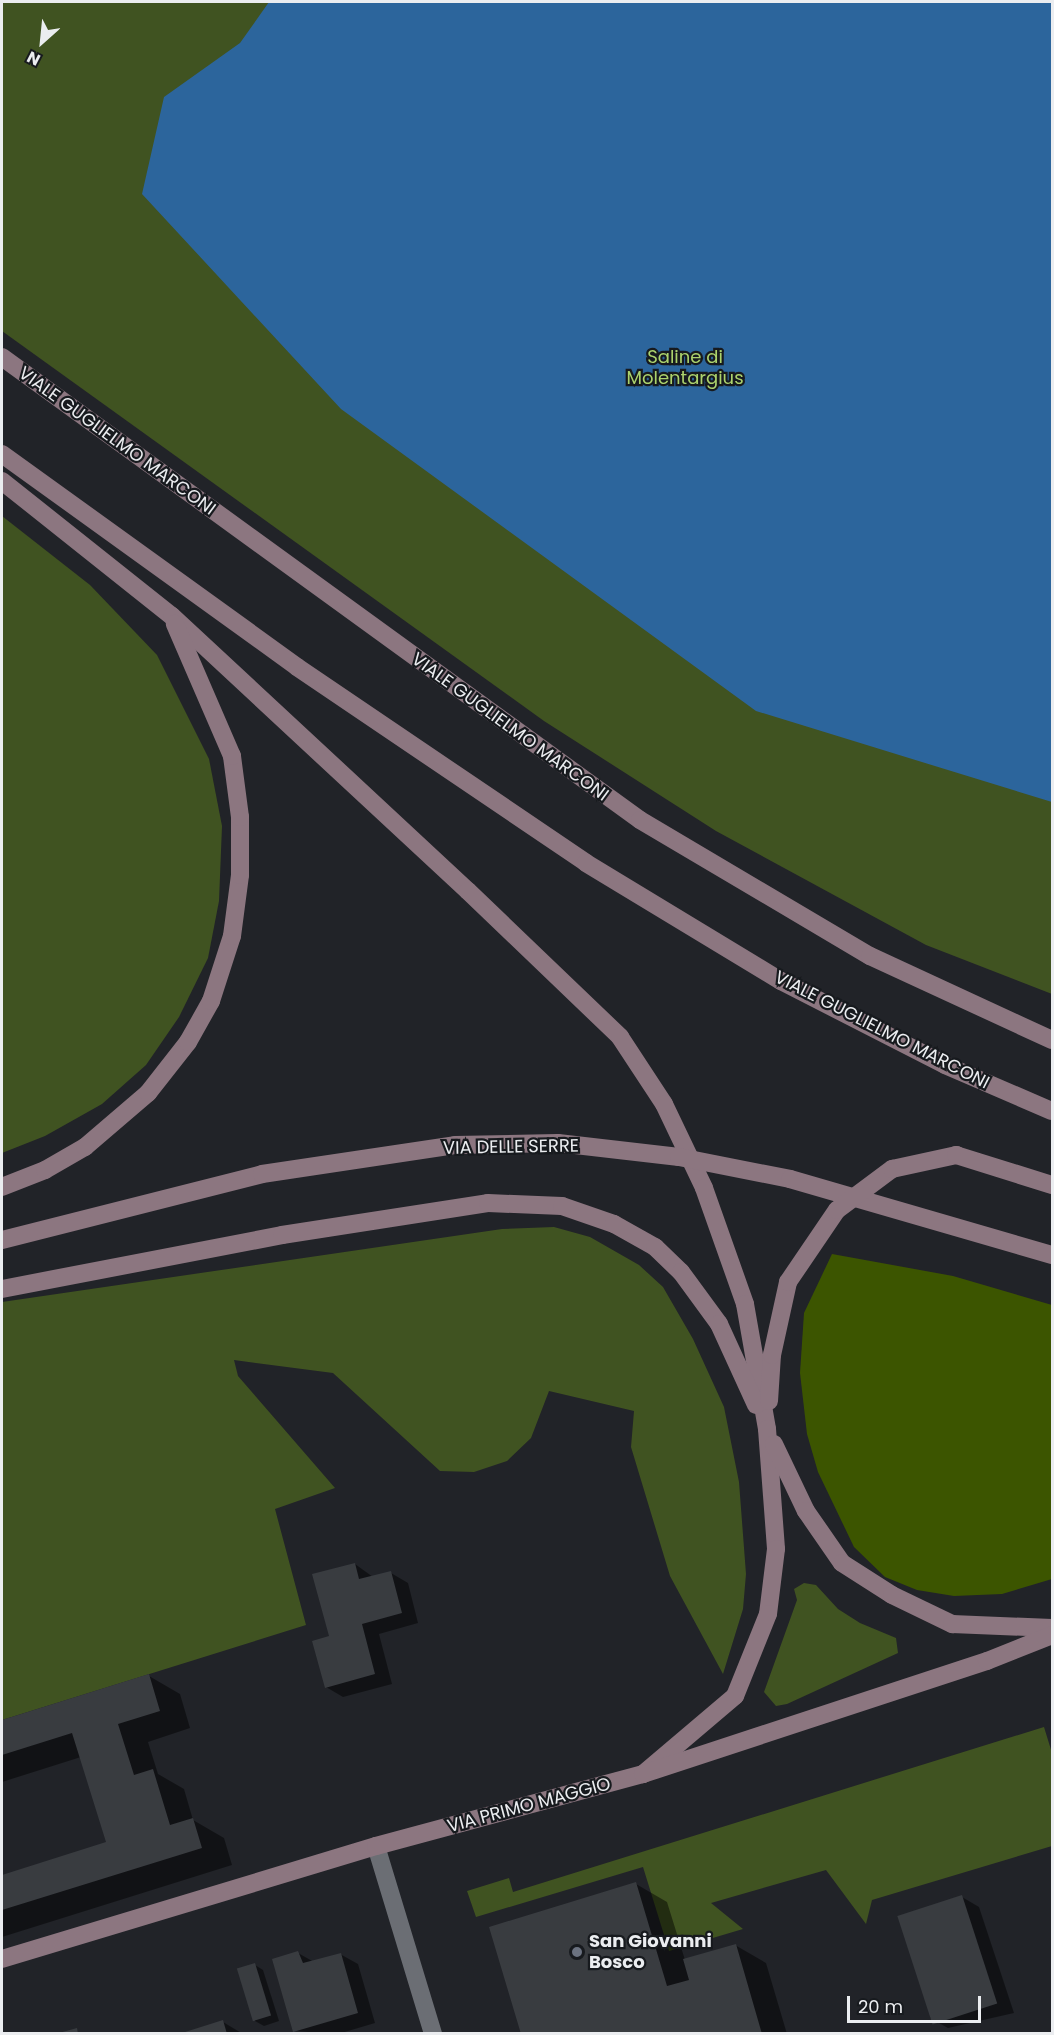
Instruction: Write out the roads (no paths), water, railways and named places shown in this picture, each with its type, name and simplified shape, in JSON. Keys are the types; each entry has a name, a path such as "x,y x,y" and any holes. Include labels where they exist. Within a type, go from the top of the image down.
{"main road":[{"name":"VIALE GUGLIELMO MARCONI","path":"2,357 640,819 870,956 1053,1040"},
{"name":"VIALE GUGLIELMO MARCONI","path":"2,454 297,667 586,863 781,981 945,1065 1053,1111"},
{"path":"2,481 172,616 620,1037 664,1104 704,1188 745,1304 767,1429 776,1535 768,1614 735,1696 643,1774"},
{"path":"2,1187 45,1170 85,1147 148,1093 188,1042 211,1001 232,936 240,875 240,817 232,756 172,616"},
{"name":"VIA DELLE SERRE","path":"2,1240 262,1174 456,1145 558,1143 679,1157 790,1179 1053,1255"},
{"path":"767,1429 772,1355 788,1282 837,1210 892,1169 956,1155 1053,1185"},
{"path":"2,1289 282,1235 488,1203 562,1206 614,1224 655,1247 681,1272 719,1324 806,1511 842,1563 892,1595 952,1624 1053,1628"},
{"name":"VIA PRIMO MAGGIO","path":"2,1959 376,1846 643,1774 987,1661 1053,1635"}],"street":[{"path":"376,1846 433,2034"}],"water":[{"name":"Saline di Molentargius","path":"269,2 1052,2 1052,802 756,711 341,409 142,194 164,97 240,43"}],"place":[{"name":"San Giovanni Bosco","path":"577,1952"}]}
